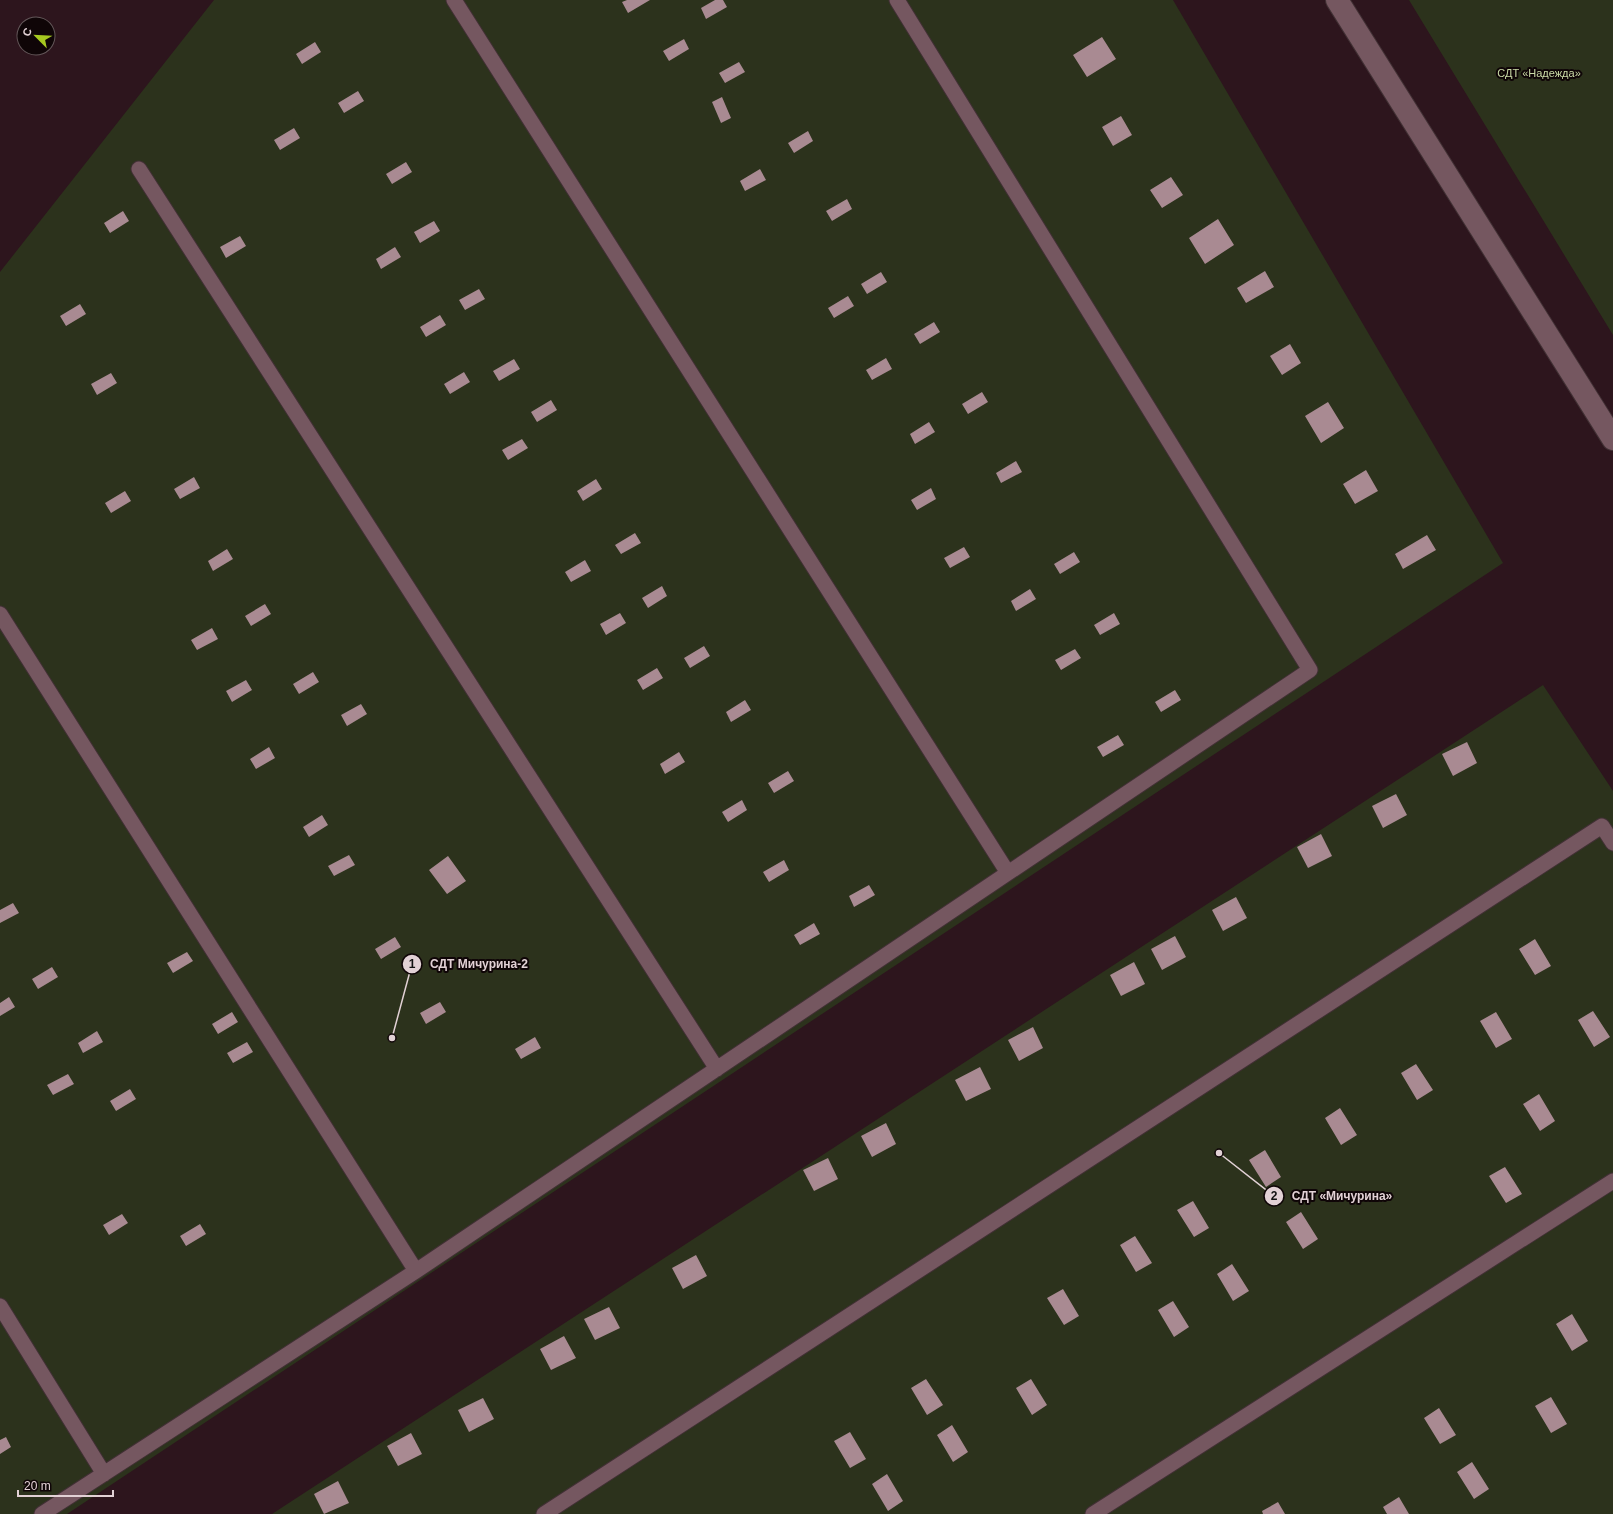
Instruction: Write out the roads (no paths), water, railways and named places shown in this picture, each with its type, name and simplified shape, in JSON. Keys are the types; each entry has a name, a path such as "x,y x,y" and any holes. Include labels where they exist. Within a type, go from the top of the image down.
{"street":[{"path":"1337,0 1613,440"}],"lane":[{"path":"454,0 1008,873"},
{"path":"42,1514 416,1272 1310,670 897,0"},
{"path":"139,169 717,1069"},
{"path":"0,614 416,1272"},
{"path":"544,1514 1602,826 1613,843"},
{"path":"1093,1514 1613,1181"},
{"path":"0,1306 104,1474"}],"place":[{"name":"СДТ Мичурина-2","path":"392,1038"},
{"name":"СДТ «Мичурина»","path":"1219,1153"}],"park label":[{"name":"СДТ «Надежда»","path":"1539,73"}]}
